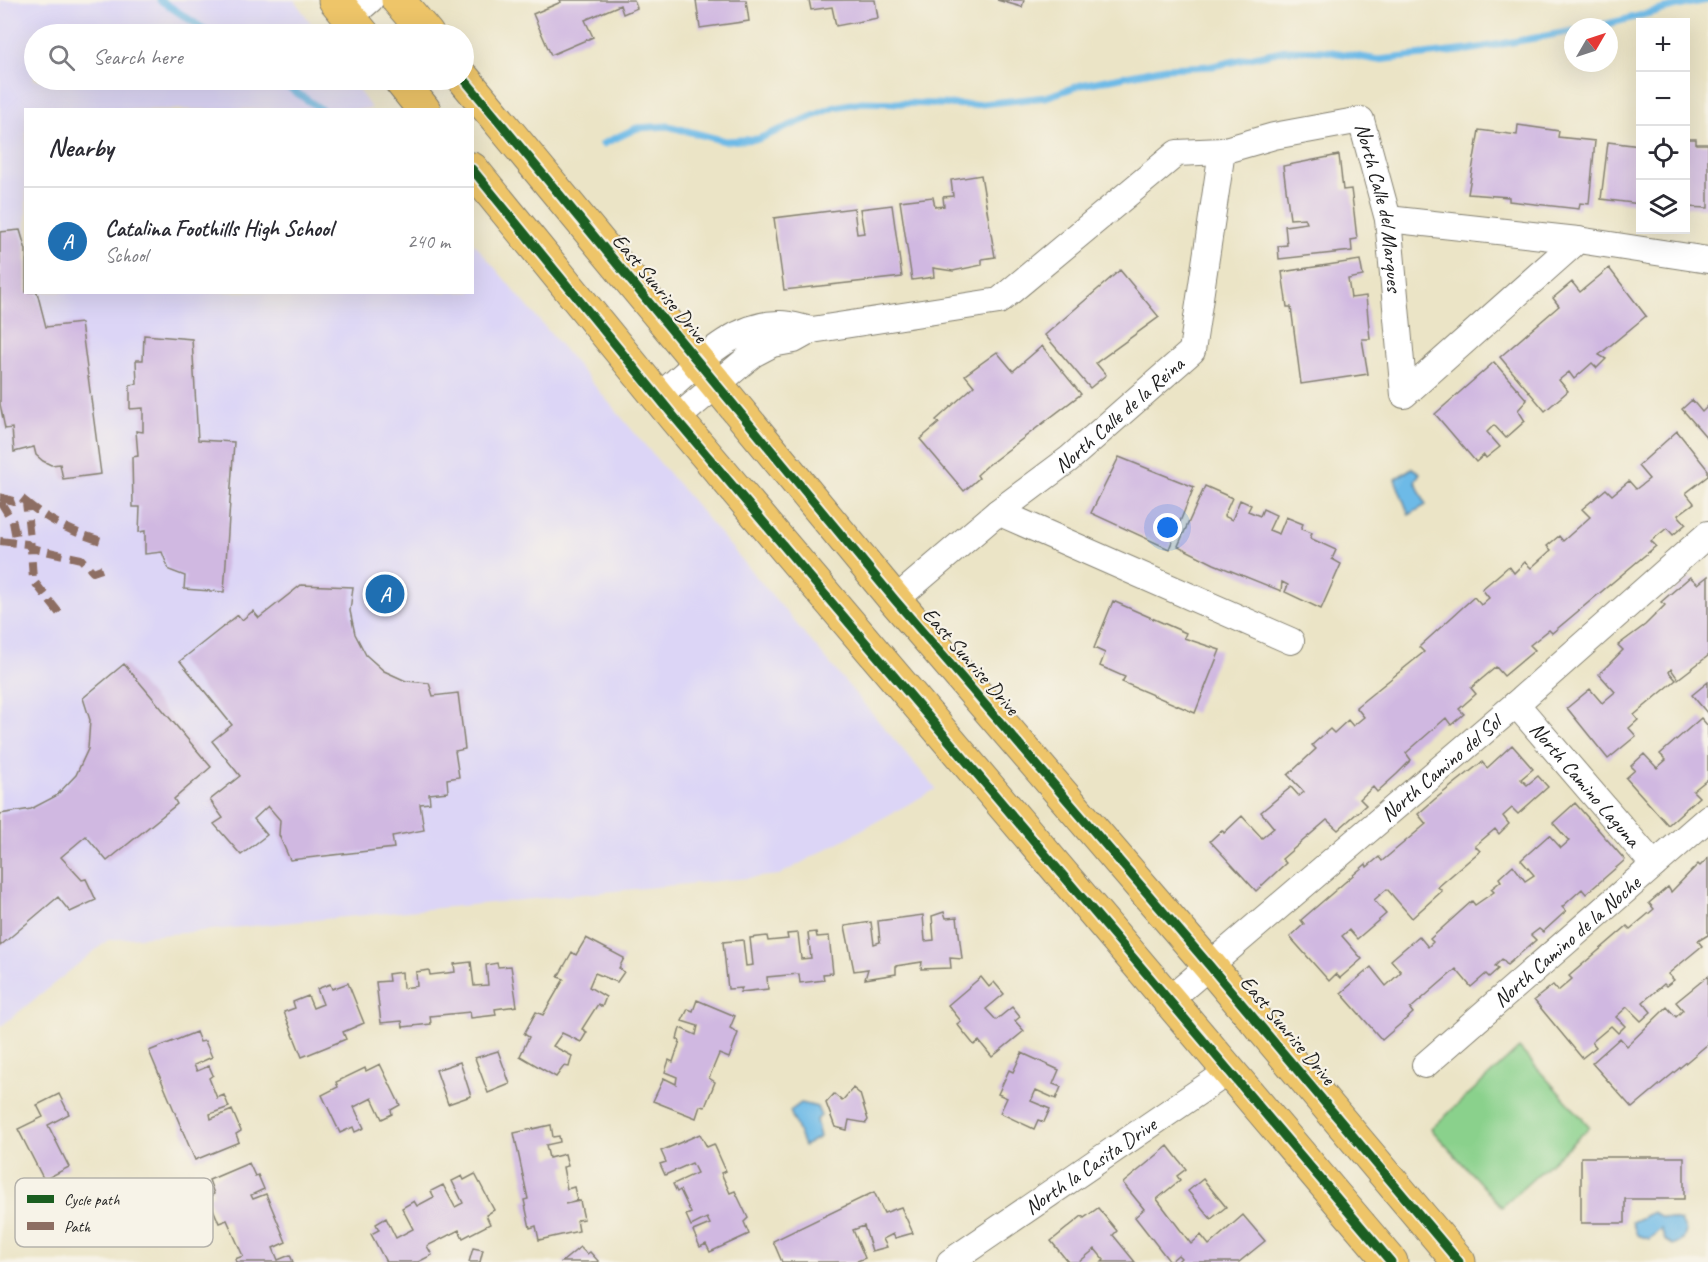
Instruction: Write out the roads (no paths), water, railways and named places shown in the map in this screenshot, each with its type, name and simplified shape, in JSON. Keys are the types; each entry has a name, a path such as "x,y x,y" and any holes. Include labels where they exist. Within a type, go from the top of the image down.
{"main road":[{"path":"399,0 419,24"},
{"path":"408,90 422,108"},
{"name":"East Sunrise Drive","path":"473,90 895,600 1209,965 1458,1262"},
{"path":"474,171 667,408 1391,1262"}],"street":[{"name":"North Calle del Marques","path":"667,408 708,375 772,344 794,340 812,330 999,301 1177,153 1222,151 1274,136 1361,120 1388,219 1404,395 1578,240"},
{"name":"North Calle de la Reina","path":"895,600 998,512 1069,459 1192,351 1222,151"},
{"path":"1388,219 1578,240 1708,260"},
{"path":"998,512 1291,641"},
{"name":"North Camino del Sol","path":"1169,1000 1516,704 1708,534"},
{"name":"North Camino Laguna","path":"1516,704 1654,865"},
{"name":"North Camino de la Noche","path":"1425,1065 1708,818"},
{"name":"North la Casita Drive","path":"959,1260 1229,1071"}],"water":[{"path":"1412,468 1420,473 1415,481 1426,505 1409,515 1395,479"},
{"path":"801,1103 817,1107 821,1116 816,1120 820,1137 804,1146 790,1111"},
{"path":"1653,1212 1660,1217 1681,1221 1686,1231 1683,1240 1673,1245 1665,1240 1661,1229 1649,1239 1637,1235 1632,1222"}],"waterway":[{"path":"160,0 196,24"},
{"path":"1618,21 1708,0"},
{"path":"603,144 637,128 668,126 725,141 758,139 835,107 862,102 973,105 1046,97 1081,85 1166,68 1213,66 1286,50 1326,51 1378,60 1468,50 1564,33"},
{"path":"293,90 319,108"}],"place":[{"name":"Catalina Foothills High School","path":"385,594"}]}
